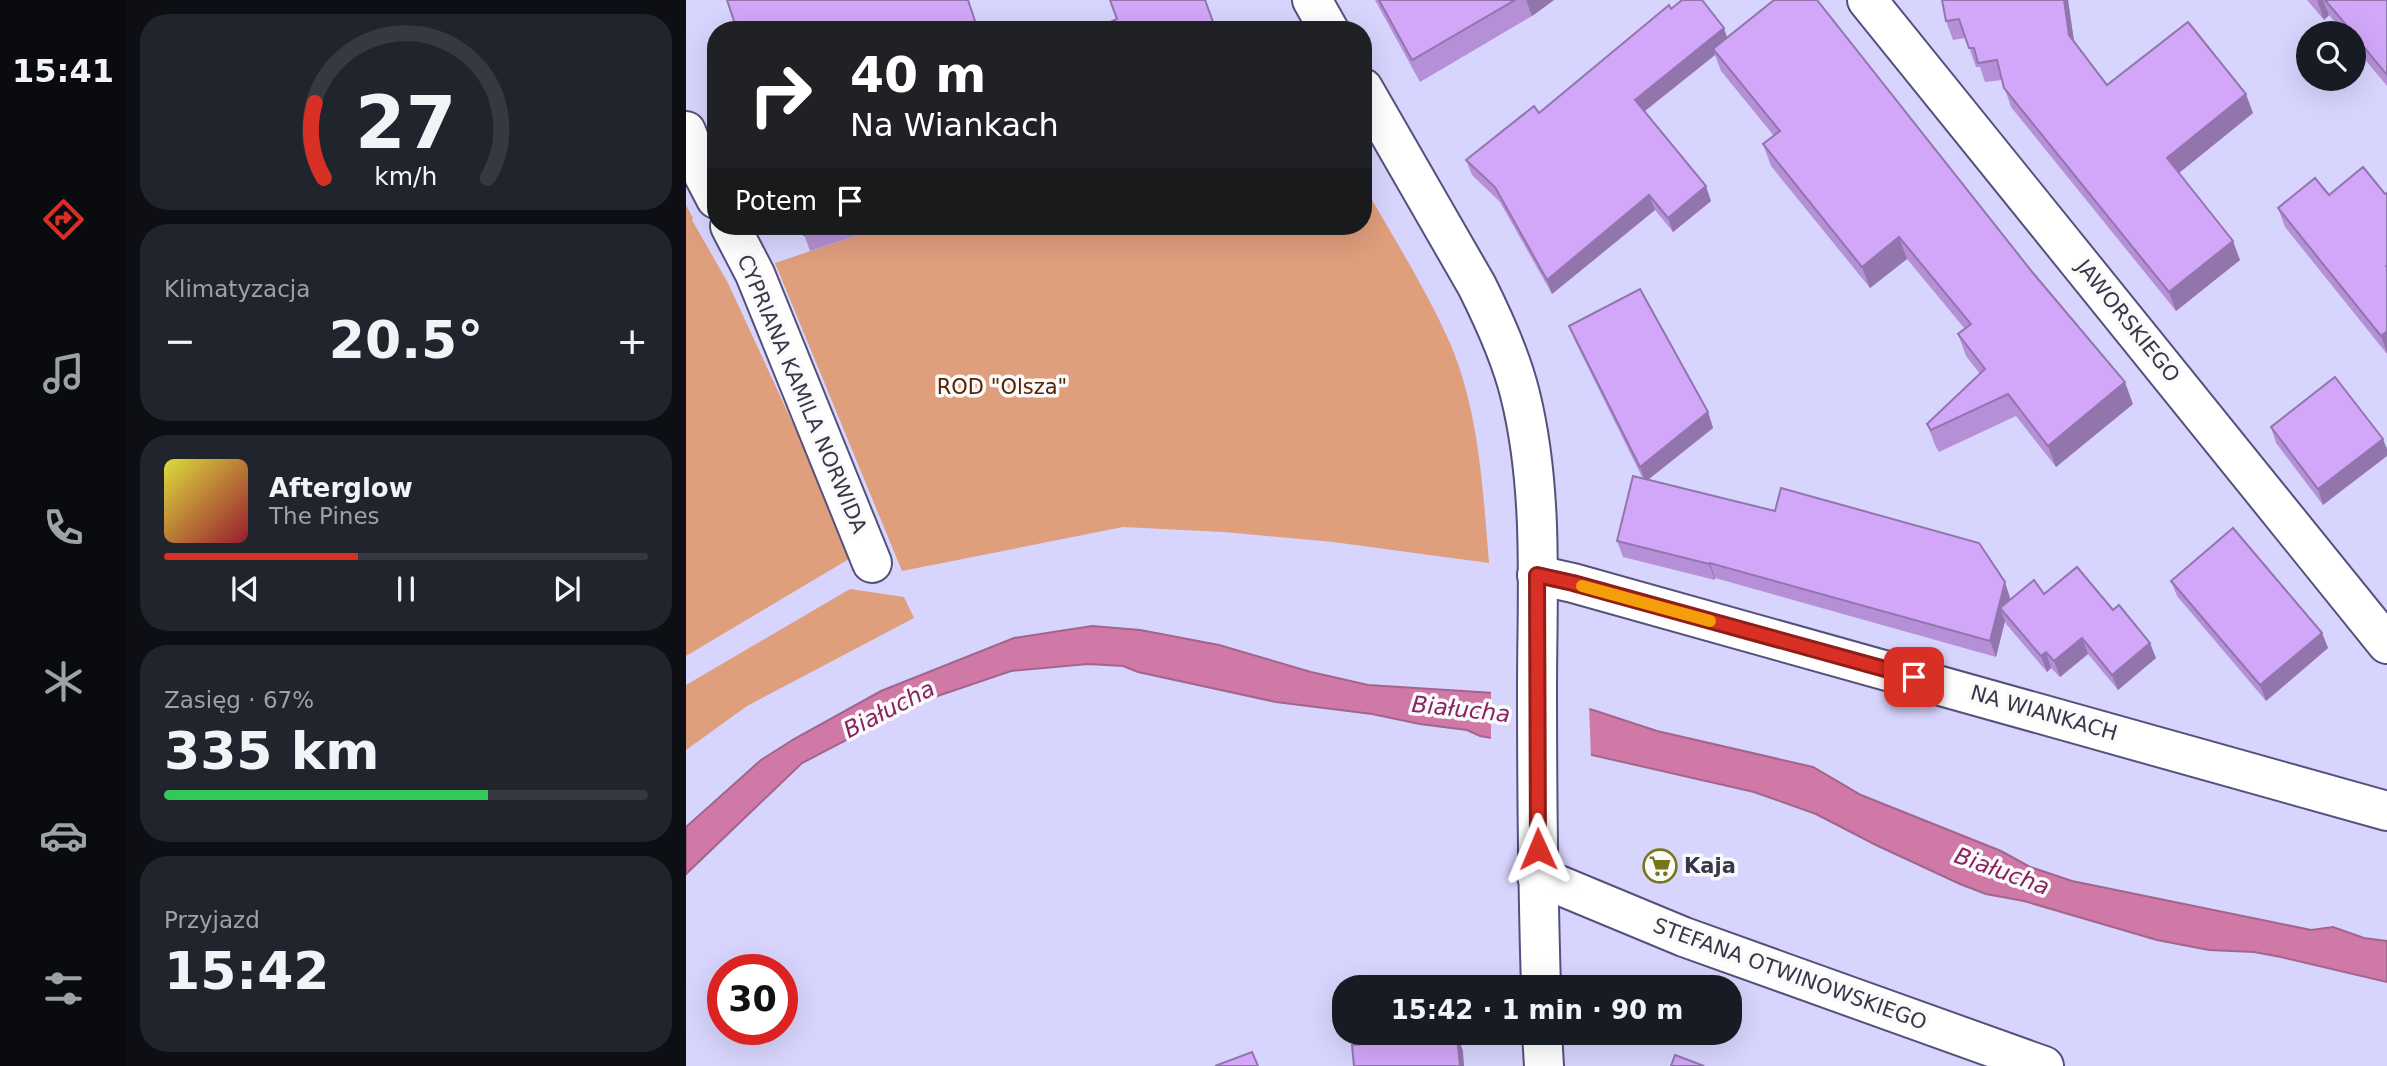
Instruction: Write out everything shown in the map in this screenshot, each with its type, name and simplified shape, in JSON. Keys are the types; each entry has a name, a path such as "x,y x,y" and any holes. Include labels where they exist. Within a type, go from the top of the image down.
{"street":[{"path":"1312,0 1324,21"},
{"name":"JAWORSKIEGO","path":"1867,0 2387,644"},
{"path":"1372,104 1477,286 1492,316 1520,393 1535,472 1537,876 1541,975"},
{"path":"687,136 707,179"},
{"name":"CYPRIANA KAMILA NORWIDA","path":"735,235 755,274 872,564"},
{"name":"NA WIANKACH","path":"1537,592 1573,583 2006,702 2387,811"},
{"name":"STEFANA OTWINOWSKIEGO","path":"1537,876 1684,937 2044,1066"},
{"path":"1543,1045 1544,1066"}],"green space":[{"name":"ROD \"Olsza\"","path":"1372,200 1430,302 1460,369 1474,423 1489,563 1333,542 1224,532 1123,527 902,571 775,263 858,235 1372,235"},
{"path":"686,205 728,283 854,556 686,656"},
{"path":"850,589 904,597 914,618 747,706 686,750 686,685"}],"water":[{"name":"Białucha","path":"1092,626 1140,630 1219,645 1311,672 1368,685 1526,695 1593,710 1657,731 1813,767 1861,795 2001,851 2030,867 2072,881 2311,930 2333,927 2364,938 2387,941 2387,982 2254,952 2209,950 2157,940 2024,901 1986,894 1876,845 1816,814 1754,792 1592,755 1480,736 1467,730 1276,702 1138,672 1123,666 1088,664 1011,671 917,703 802,763 686,874 686,827 761,760 794,739 881,691 1014,638"}],"pier":[{"path":"1491,691 1526,692 1589,705 1591,759 1491,741"}],"building":[{"path":"727,0 968,0 975,21 734,21"},
{"path":"1110,0 1205,0 1213,21 1112,21 1117,19"},
{"path":"1379,0 1515,0 1412,60"},
{"path":"1682,0 1702,0 1724,28 1635,100 1706,186 1668,218 1649,195 1547,280 1495,187 1466,160 1534,106 1539,113 1669,5 1671,9"},
{"path":"1774,0 1817,0 2033,273 2125,382 2048,446 2008,394 1931,430 1927,424 1985,369 1958,334 1971,324 1899,237 1862,267 1763,144 1780,131 1713,49"},
{"path":"1942,0 2064,0 2069,35 2107,85 2188,22 2246,94 2167,158 2233,241 2169,292 2004,88 1997,60 1978,63 1974,48 1969,48 1959,19 1946,21"},
{"path":"2325,0 2387,0 2387,75 2366,50 2366,21 2343,21"},
{"path":"2363,167 2385,194 2387,193 2387,331 2381,336 2278,208 2315,178 2329,195"},
{"path":"1640,289 1708,412 1640,467 1569,326"},
{"path":"2335,377 2383,439 2318,489 2271,427"},
{"path":"1633,476 1775,511 1781,488 1979,543 2005,582 1990,641 1710,563 1617,541"},
{"path":"2233,528 2322,633 2260,685 2171,581"},
{"path":"2077,567 2113,610 2119,605 2150,643 2112,675 2082,638 2054,661 2046,652 2041,656 2000,608 2034,580 2044,594"},
{"path":"1352,1045 1458,1045 1460,1066 1354,1066"},
{"path":"1252,1052 1258,1066 1215,1066"},
{"path":"1675,1055 1704,1066 1671,1066"}],"slow traffic":[{"path":"1582,586 1710,621"}],"place":[{"name":"Kaja","path":"1660,866"}],"route":[{"path":"1538,849 1537,575 1914,677"}]}
